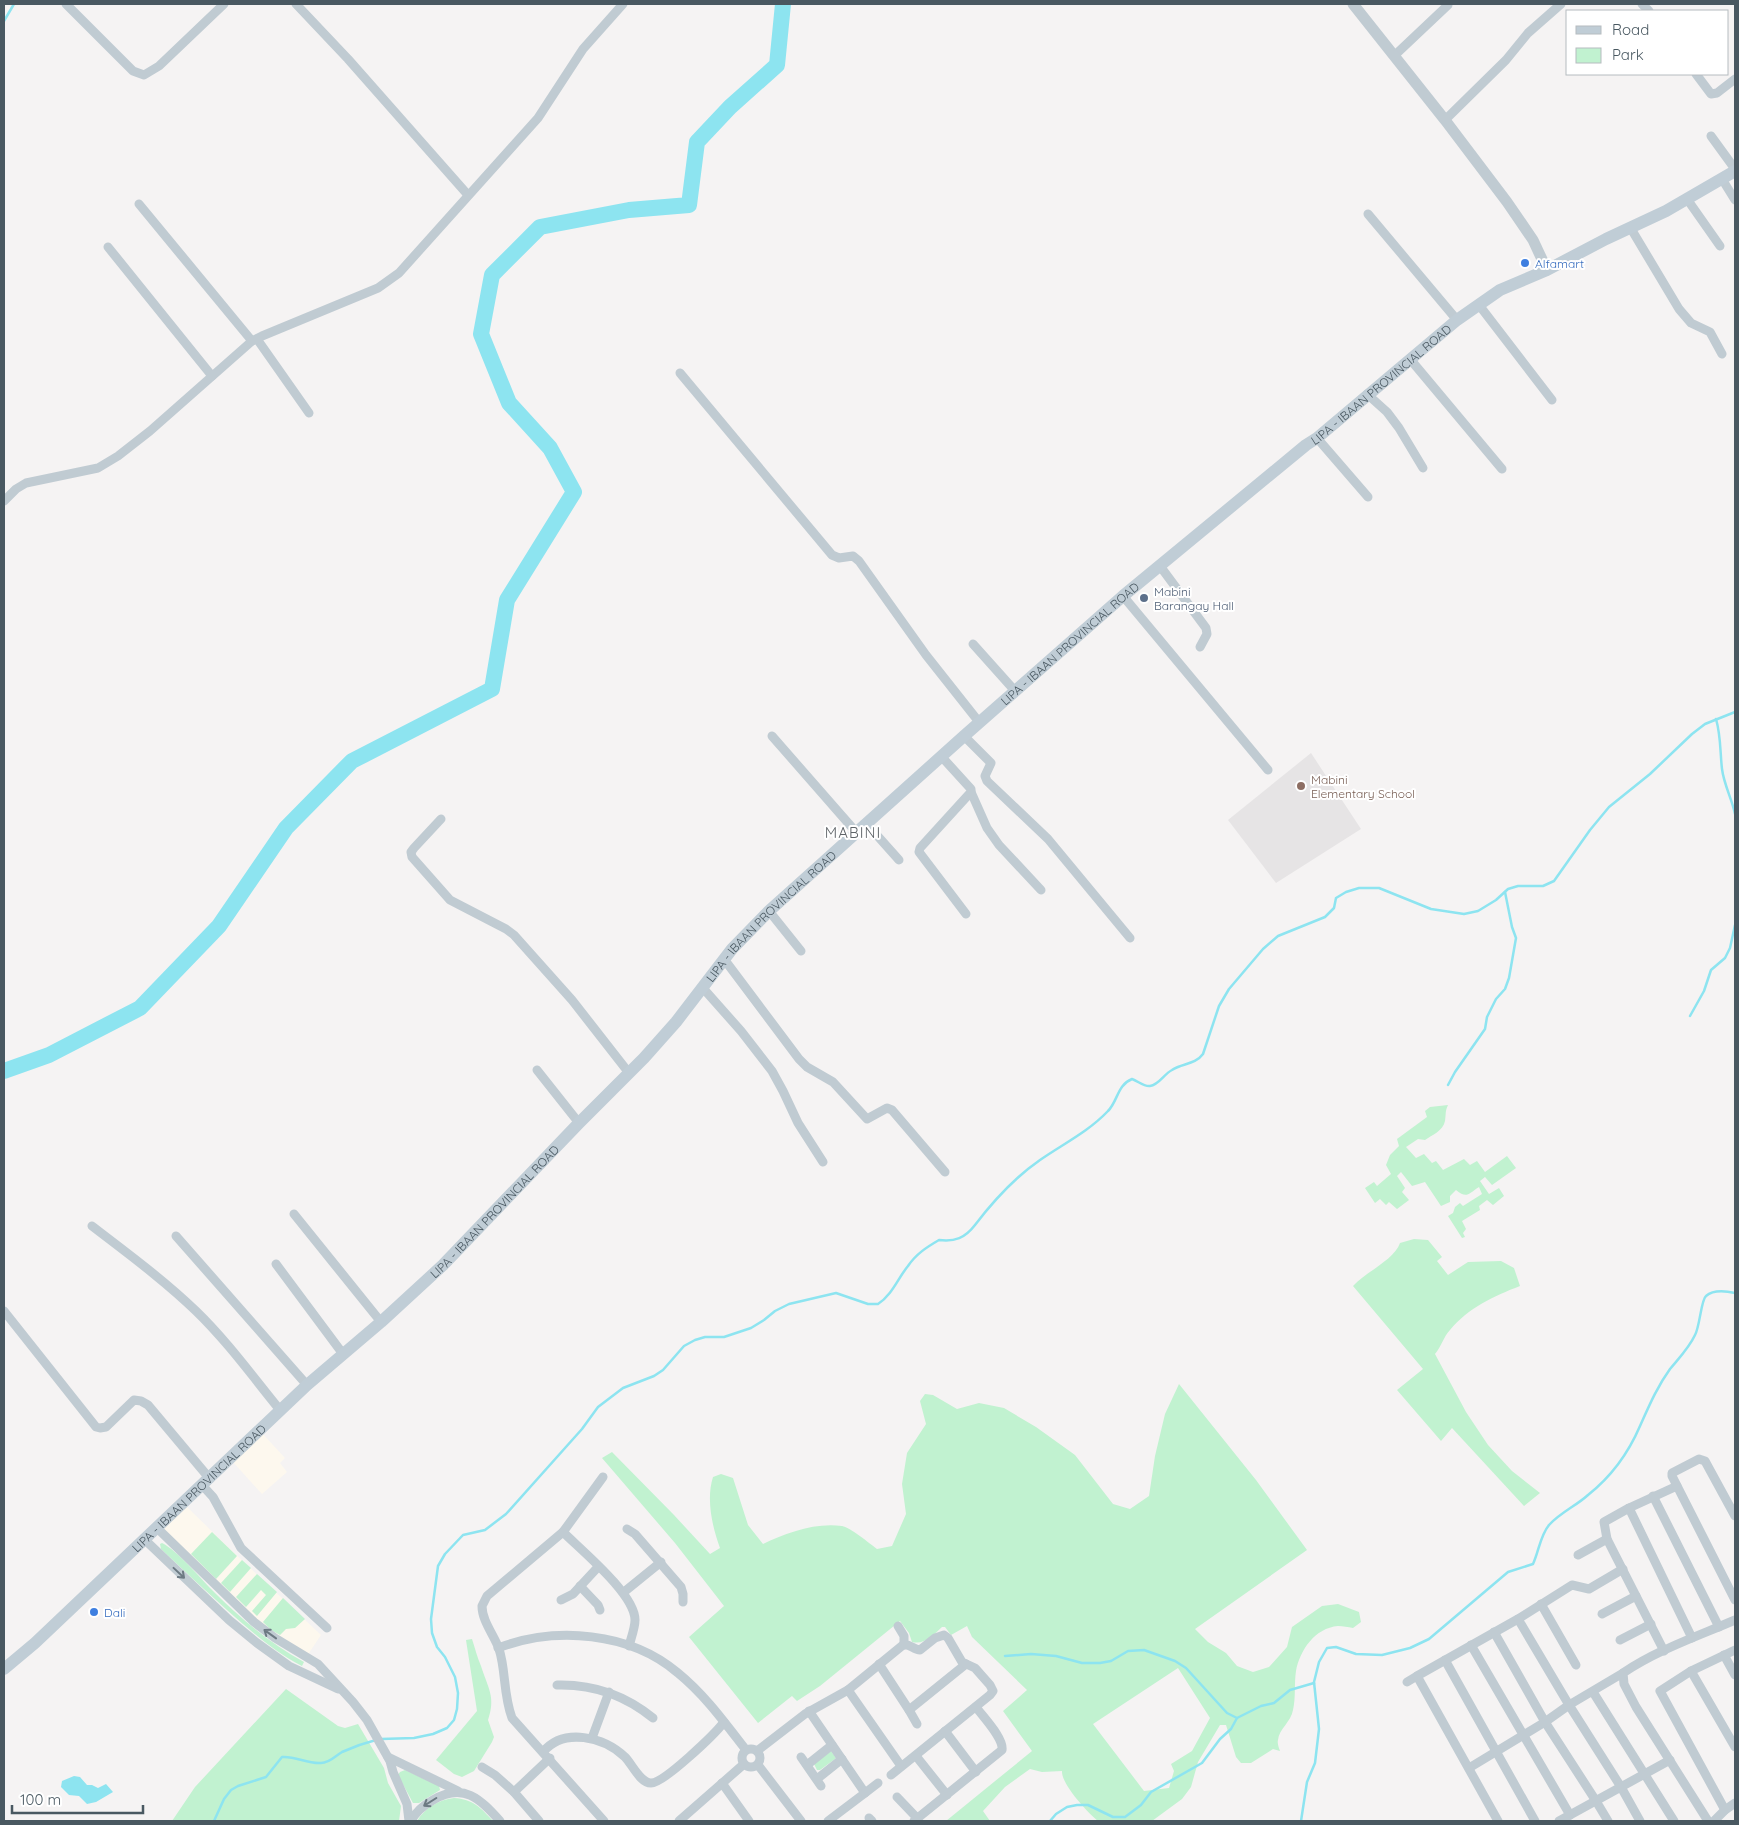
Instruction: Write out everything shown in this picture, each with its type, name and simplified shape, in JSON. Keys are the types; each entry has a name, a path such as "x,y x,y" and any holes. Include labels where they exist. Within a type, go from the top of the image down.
{"main road":[{"name":"LIPA - IBAAN PROVINCIAL ROAD","path":"4,1669 35,1643 307,1385 381,1322 448,1260 658,1043 724,959 769,911 979,722 1123,596 1317,438 1456,320 1500,290 1547,270 1630,227 1666,211 1735,170"}],"street":[{"path":"66,4 134,71 144,74 159,66 224,4"},
{"path":"296,4 348,59 468,195"},
{"path":"4,501 16,489 26,483 98,468 105,464 150,431 254,340 378,288 399,273 538,118 583,49 623,4"},
{"path":"1353,4 1507,202 1533,240 1547,270"},
{"path":"1445,120 1506,60 1528,33 1561,4"},
{"path":"1394,56 1448,6"},
{"path":"1697,75 1711,94 1714,94 1735,79"},
{"path":"1711,136 1735,170"},
{"path":"1722,179 1735,200"},
{"path":"1687,199 1720,246"},
{"path":"139,204 254,340 309,413"},
{"path":"1368,214 1456,320"},
{"path":"1630,227 1679,309 1691,323 1710,332 1722,354"},
{"path":"108,247 212,376"},
{"path":"1479,304 1552,400"},
{"path":"1410,359 1502,468"},
{"path":"680,373 832,555 839,558 853,556 859,561 926,655 979,722"},
{"path":"1368,394 1387,412 1424,468"},
{"path":"1317,438 1368,497"},
{"path":"1160,566 1206,628 1207,634 1200,647"},
{"path":"1123,596 1268,770"},
{"path":"973,644 1015,691"},
{"path":"772,736 856,832"},
{"path":"964,736 990,761 991,765 985,776 987,781 1048,839 1130,938"},
{"path":"941,756 971,790 987,828 999,845 1041,890"},
{"path":"966,914 919,852 920,848 971,792"},
{"path":"441,818 414,848 411,852 412,856 450,900 514,935 572,1000 629,1073"},
{"path":"866,823 899,860"},
{"path":"769,911 801,951"},
{"path":"724,959 798,1059 833,1082 867,1119 887,1108 892,1110 945,1172"},
{"path":"702,987 772,1071 798,1123 823,1162"},
{"path":"537,1070 580,1122"},
{"path":"294,1214 381,1322"},
{"path":"92,1226 180,1296 197,1312 228,1346 280,1410"},
{"path":"176,1236 307,1385"},
{"path":"276,1264 343,1354"},
{"path":"4,1311 96,1426 100,1428 106,1427 134,1400 148,1405 206,1482 241,1548 327,1628"},
{"path":"1735,1516 1705,1461 1700,1459 1674,1470 1672,1476 1735,1598"},
{"path":"602,1477 563,1532 483,1602 482,1610 498,1648 506,1698 512,1718 604,1821"},
{"path":"1664,1651 1607,1539 1604,1522 1653,1496 1677,1486"},
{"path":"1653,1496 1719,1627"},
{"path":"1629,1508 1692,1638"},
{"path":"156,1528 254,1622 275,1638 318,1664 354,1702 388,1756 407,1804 410,1821"},
{"path":"627,1529 635,1534 681,1587 683,1602"},
{"path":"563,1532 624,1592 633,1610 635,1620 629,1646"},
{"path":"144,1539 256,1644 289,1666 341,1690"},
{"path":"1578,1555 1607,1539"},
{"path":"624,1592 661,1562"},
{"path":"561,1600 568,1597 598,1567"},
{"path":"1407,1682 1572,1586 1590,1589 1623,1569"},
{"path":"580,1586 598,1605 600,1610"},
{"path":"1602,1614 1636,1596"},
{"path":"1541,1604 1576,1665"},
{"path":"1518,1619 1640,1821"},
{"path":"1469,1768 1636,1664 1735,1620"},
{"path":"1620,1640 1651,1624"},
{"path":"898,1626 904,1636 904,1645"},
{"path":"1494,1632 1545,1722 1608,1821"},
{"path":"498,1648 532,1638 557,1635 596,1638 629,1646 678,1673 709,1704 746,1750"},
{"path":"891,1775 976,1707 990,1695 993,1689 975,1668 966,1664 944,1635 935,1638 920,1650 904,1645"},
{"path":"757,1751 809,1711 848,1690 904,1645"},
{"path":"1471,1645 1522,1736 1570,1815"},
{"path":"1725,1810 1660,1690 1691,1671 1735,1650"},
{"path":"1724,1655 1735,1675"},
{"path":"1444,1660 1535,1821"},
{"path":"879,1664 918,1724"},
{"path":"909,1710 966,1664"},
{"path":"1691,1671 1735,1747"},
{"path":"1623,1673 1624,1684 1708,1821"},
{"path":"1417,1676 1498,1821"},
{"path":"557,1685 578,1685 609,1692 632,1703 654,1718"},
{"path":"848,1690 901,1766"},
{"path":"592,1738 609,1692"},
{"path":"1593,1692 1674,1821"},
{"path":"897,1797 916,1820 1000,1752 1002,1747 1000,1740 976,1707"},
{"path":"809,1711 865,1793"},
{"path":"514,1792 546,1755 554,1741 575,1737 592,1738 617,1751 631,1764 649,1786 667,1775 702,1745 724,1722"},
{"path":"945,1731 976,1772"},
{"path":"832,1745 804,1761 819,1782 842,1759"},
{"path":"746,1750 757,1751"},
{"path":"744,1764 742,1756 746,1750"},
{"path":"757,1751 760,1758 758,1765"},
{"path":"388,1756 458,1792 480,1800 500,1821"},
{"path":"916,1756 947,1795"},
{"path":"1559,1821 1670,1760"},
{"path":"744,1764 749,1766 758,1765"},
{"path":"679,1821 744,1764"},
{"path":"758,1765 801,1821"},
{"path":"482,1767 495,1775 514,1792 539,1821"},
{"path":"722,1783 749,1821"},
{"path":"828,1821 878,1783"},
{"path":"410,1821 424,1805 442,1796 458,1792"},
{"path":"1714,1821 1735,1803"}],"shaded area":[{"name":"Mabini Elementary School","path":"1311,753 1361,829 1276,883 1228,820"},
{"path":"261,1432 285,1458 280,1463 287,1472 262,1494 233,1462"},
{"path":"185,1505 321,1635 307,1656 275,1636 159,1528"}],"green space":[{"path":"1448,1105 1445,1121 1440,1130 1425,1140 1418,1139 1406,1147 1416,1158 1424,1154 1432,1163 1436,1161 1443,1170 1464,1159 1470,1165 1477,1161 1485,1172 1507,1156 1516,1168 1492,1185 1485,1177 1480,1181 1489,1194 1499,1188 1504,1196 1493,1205 1487,1200 1479,1206 1480,1210 1462,1221 1466,1229 1463,1233 1465,1237 1462,1238 1448,1216 1453,1213 1455,1207 1460,1203 1463,1206 1482,1194 1479,1187 1465,1195 1456,1190 1450,1196 1450,1202 1441,1206 1425,1182 1412,1186 1401,1172 1397,1176 1405,1188 1402,1192 1409,1200 1397,1209 1389,1202 1386,1205 1380,1199 1375,1203 1365,1188 1374,1182 1377,1186 1391,1174 1386,1165 1390,1155 1399,1146 1397,1139 1427,1117 1425,1111 1430,1107"},
{"path":"1414,1239 1428,1240 1442,1257 1437,1261 1448,1275 1468,1262 1501,1261 1514,1268 1520,1286 1491,1299 1465,1315 1448,1332 1435,1354 1466,1412 1488,1445 1512,1471 1540,1493 1524,1506 1452,1428 1441,1441 1397,1390 1423,1369 1353,1286 1392,1255 1400,1243"},
{"path":"1179,1384 1256,1480 1307,1550 1195,1629 1208,1642 1226,1653 1237,1666 1253,1672 1269,1667 1287,1647 1292,1627 1322,1606 1338,1604 1359,1612 1361,1622 1353,1628 1338,1626 1322,1631 1305,1648 1296,1671 1292,1714 1279,1736 1280,1751 1273,1749 1251,1763 1241,1763 1236,1757 1226,1725 1220,1725 1198,1762 1191,1787 1182,1799 1152,1821 1098,1821 1070,1790 1062,1771 1042,1772 1030,1769 1005,1787 983,1811 990,1821 946,1821 1032,1751 1003,1711 1027,1690 972,1637 967,1626 951,1635 945,1627 942,1627 928,1639 917,1643 912,1642 909,1633 900,1621 820,1686 797,1701 792,1696 758,1723 689,1637 724,1606 675,1543 602,1458 612,1452 710,1554 720,1548 712,1522 710,1494 713,1477 721,1474 733,1478 748,1525 763,1544 801,1529 832,1525 842,1526 850,1530 877,1549 892,1546 906,1514 902,1484 907,1453 926,1424 920,1401 925,1394 933,1395 957,1409 979,1403 1004,1408 1036,1427 1075,1455 1113,1504 1130,1509 1149,1496 1155,1456 1165,1414","holes":["1178,1668 1210,1718 1192,1751 1171,1764 1174,1771 1169,1788 1144,1791 1093,1724"]},
{"path":"212,1532 237,1556 216,1579 191,1554"},
{"path":"162,1543 182,1558 246,1622 268,1639 304,1662 302,1666 272,1647 227,1610 161,1549 160,1544"},
{"path":"242,1560 251,1568 230,1592 221,1583"},
{"path":"257,1574 277,1592 257,1616 252,1611 266,1595 261,1590 246,1607 236,1597"},
{"path":"283,1598 305,1619 295,1628 286,1629 280,1635 263,1622"},
{"path":"472,1639 490,1693 491,1705 488,1720 494,1737 474,1771 462,1777 454,1774 436,1760 477,1711 466,1640"},
{"path":"286,1689 338,1726 345,1728 358,1724 384,1768 388,1783 401,1806 399,1821 172,1821 195,1787"},
{"path":"831,1751 836,1758 820,1770 817,1770 814,1764"},
{"path":"405,1770 439,1786 440,1790 419,1803 413,1803 398,1775"},
{"path":"454,1798 472,1802 493,1821 417,1821 432,1805"}],"water":[{"path":"74,1776 80,1777 87,1785 98,1788 106,1784 113,1792 96,1802 87,1804 79,1796 69,1795 61,1787 62,1781"}],"waterway":[{"path":"4,21 14,4"},
{"path":"4,1071 49,1055 140,1008 219,926 286,828 352,761 492,689 507,600 574,492 550,448 509,403 481,334 492,275 540,227 629,210 689,205 697,142 730,107 777,65 783,4"},
{"path":"381,1739 414,1738 433,1734 447,1728 454,1720 458,1693 455,1677 445,1657 437,1647 432,1633 431,1619 438,1566 445,1554 463,1535 485,1530 506,1514 582,1429 598,1407 623,1388 654,1376 663,1370 684,1346 695,1340 705,1337 724,1337 751,1328 775,1311 789,1304 836,1293 868,1304 878,1304 887,1296 918,1254 939,1240 955,1240 967,1233 997,1198 1022,1174 1084,1132 1108,1111 1123,1085 1132,1079 1146,1086 1153,1085 1172,1070 1200,1058 1219,1006 1229,989 1263,949 1278,936 1325,917 1334,908 1336,898 1346,892 1359,888 1379,888 1431,909 1464,914 1478,911 1496,900 1508,889 1518,886 1543,886 1554,881 1590,830 1609,807 1650,774 1705,724 1735,712"},
{"path":"1716,719 1720,738 1723,775 1735,814"},
{"path":"1448,1085 1485,1029 1487,1017 1496,999 1505,989 1509,978 1516,938 1505,892"},
{"path":"1690,1016 1704,991 1711,970 1725,958 1730,948 1735,925"},
{"path":"1301,1821 1307,1782 1315,1763 1319,1729 1314,1682 1319,1662 1327,1648 1336,1647 1356,1654 1382,1655 1410,1648 1429,1639 1508,1572 1533,1564 1549,1525 1558,1516 1597,1488 1625,1455 1661,1383 1687,1349 1695,1335 1704,1298 1716,1291 1735,1293"},
{"path":"1005,1656 1031,1654 1056,1656 1082,1663 1100,1663 1111,1661 1128,1651 1144,1650 1175,1661 1186,1668 1227,1713 1237,1718"},
{"path":"1050,1821 1056,1814 1067,1807 1077,1805 1088,1805 1113,1817 1125,1817 1141,1805 1151,1792 1202,1763 1220,1739 1231,1729 1237,1718 1261,1706 1274,1703 1290,1690 1314,1683"},
{"path":"214,1821 224,1799 231,1790 266,1777 282,1757 324,1763 346,1750 376,1740"}],"place":[{"name":"Alfamart","path":"1525,263"},
{"name":"Mabini Barangay Hall","path":"1144,598"},
{"name":"Mabini Elementary School","path":"1301,786"},
{"name":"Dali","path":"94,1612"}],"district":[{"name":"MABINI","path":"853,832"}]}
